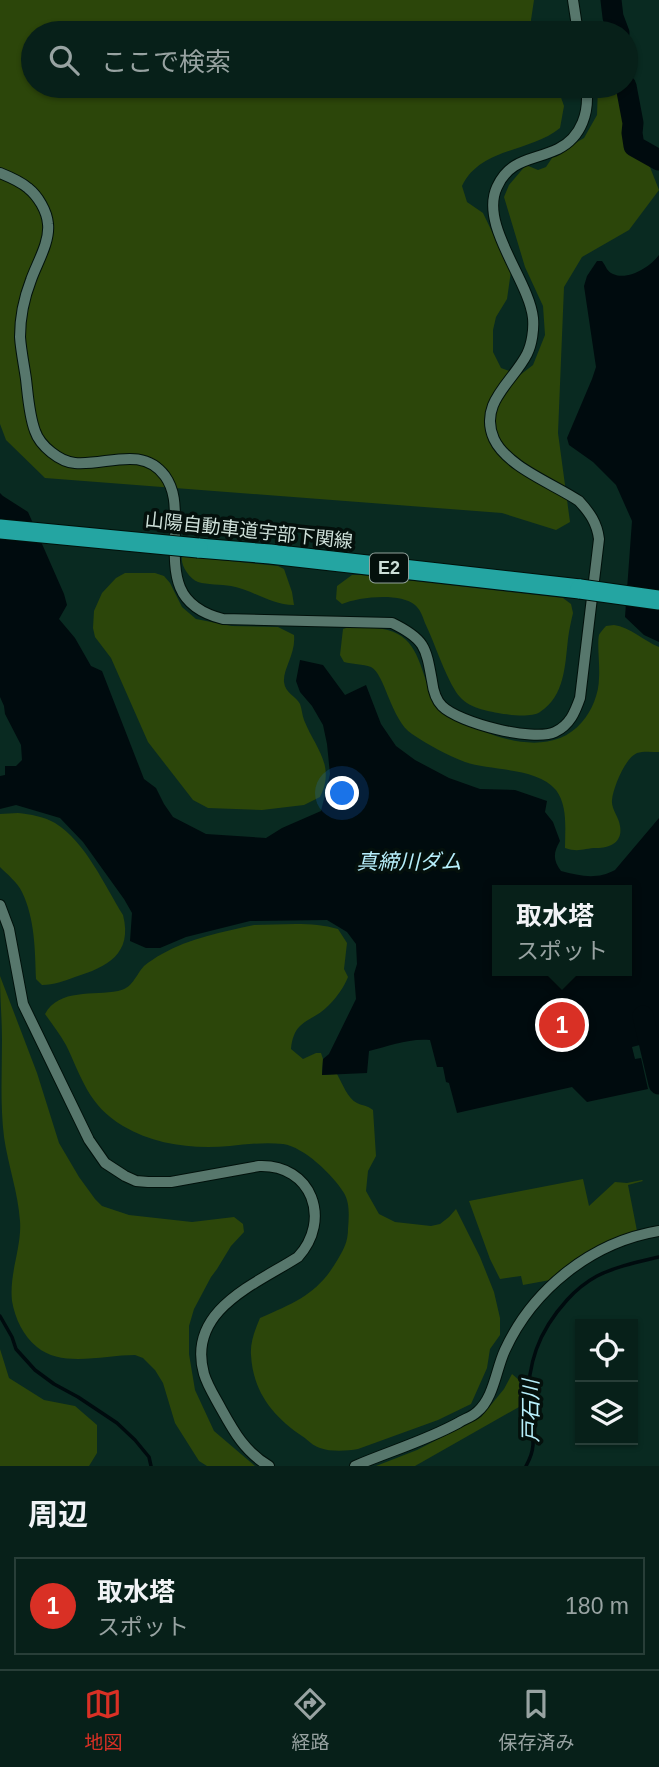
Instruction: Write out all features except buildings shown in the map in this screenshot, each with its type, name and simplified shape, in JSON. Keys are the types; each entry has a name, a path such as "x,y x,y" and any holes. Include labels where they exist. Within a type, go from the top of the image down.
{"highway":[{"name":"山陽自動車道宇部下関線","path":"0,529 270,554 659,600"}],"street":[{"path":"573,0 576,21"},
{"path":"0,173 30,189 45,211 49,225 21,312 20,337 35,432 43,444 63,460 75,463 127,458 142,460 164,475 172,489 175,504 175,570 187,601 205,615 223,619 392,623 415,636 425,649 434,690 441,705 456,716 508,733 533,735 555,732 572,718 580,698 598,531 588,511 579,501 508,459 492,432 491,412 499,393 529,352 533,327 531,308 497,228 493,208 496,188 506,172 532,157 557,149 575,136 585,118 587,98"},
{"path":"0,905 9,929 23,1004 89,1140 105,1163 136,1181 148,1182 170,1182 272,1166 292,1174 307,1190 315,1208 316,1219 304,1250 298,1257 225,1303 212,1318 202,1350 205,1376 236,1436 257,1459 269,1466"},
{"path":"355,1466 422,1440 478,1412 488,1397 505,1351 518,1326 550,1286 570,1270 611,1245 659,1231"}],"green space":[{"path":"0,0 534,0 531,21 21,21 21,98 561,98 564,106 560,128 548,136 481,164 470,173 462,186 467,202 483,213 511,271 507,299 496,317 493,330 493,352 501,368 520,375 533,365 545,335 543,306 525,267 504,197 509,185 526,165 538,170 546,167 554,155 584,138 597,115 598,98 623,98 659,190 629,230 582,257 564,287 558,433 570,522 556,530 502,513 45,478 6,440 0,424"},
{"path":"182,556 278,566 284,569 294,605 278,603 231,586 198,582 186,571"},
{"path":"125,573 155,573 164,576 182,607 196,619 232,626 278,627 294,635 284,682 286,689 300,704 304,720 325,766 326,775 320,797 304,805 262,810 208,808 193,800 148,742 111,658 95,637 94,611 102,593 116,578"},
{"path":"352,575 563,598 571,604 573,613 562,679 554,698 540,712 526,715 492,712 469,704 451,684 415,605 390,597 358,599 342,604 336,599 337,586"},
{"path":"606,626 626,628 659,647 659,752 637,753 624,767 612,800 620,836 611,845 602,848 565,848 562,803 556,790 548,783 526,773 465,762 424,742 412,734 399,719 376,671 368,666 344,662 340,655 343,629 367,627 398,634 412,646 433,701 452,718 508,739 535,743 560,738 572,732 589,713 599,684 599,635"},
{"path":"18,813 47,819 66,831 85,852 123,915 125,928 121,949 115,957 97,969 51,984 42,985 36,979 30,913 22,892 0,867 0,814"},
{"path":"307,924 328,927 338,929 347,943 344,969 348,977 329,1005 300,1026 291,1049 303,1059 321,1053 322,1075 337,1074 351,1098 373,1110 376,1156 368,1171 366,1191 379,1214 395,1222 431,1226 440,1224 456,1209 480,1257 494,1292 500,1318 500,1335 490,1349 487,1368 471,1404 438,1420 358,1449 334,1451 317,1447 282,1420 260,1392 251,1355 252,1341 260,1318 295,1302 314,1289 342,1252 347,1237 349,1210 346,1197 339,1186 317,1163 291,1146 270,1143 188,1146 148,1138 123,1126 102,1109 87,1090 66,1045 45,1014 59,1000 68,997 123,989 146,964 172,948 206,936 254,925"},
{"path":"0,976 37,1073 59,1143 95,1199 102,1206 129,1215 192,1222 234,1217 243,1224 244,1232 231,1246 194,1309 189,1326 189,1354 195,1390 214,1431 255,1466 207,1466 199,1461 175,1423 163,1383 143,1358 135,1355 84,1359 58,1357 37,1347 20,1326 12,1301 20,1221 3,1125"},
{"path":"583,1179 589,1206 615,1182 642,1180 628,1185 637,1231 601,1245 550,1280 523,1285 521,1276 500,1279 469,1201"},
{"path":"0,1349 9,1378 44,1400 75,1406 97,1425 97,1453 89,1466 0,1466"},
{"path":"512,1374 519,1380 519,1407 415,1466 376,1466 417,1450 481,1417 504,1389"}],"water":[{"path":"659,255 659,642 644,635 625,617 632,521 616,485 593,462 569,445 567,438 596,367 584,286 587,276 597,261 602,261 611,273 625,276 644,268"},
{"name":"真締川ダム","path":"0,493 28,512 64,594 67,605 59,619 75,638 91,666 102,671 144,779 156,788 173,817 206,834 266,838 321,811 330,774 327,744 323,725 300,692 296,681 300,660 323,665 345,695 366,685 381,724 396,746 415,760 449,778 480,789 515,790 547,801 545,812 553,822 560,841 555,856 561,871 595,876 615,870 659,818 659,1040 632,1047 635,1059 641,1058 648,1089 587,1102 572,1087 457,1113 449,1083 446,1082 443,1067 437,1067 430,1040 407,1041 369,1051 367,1073 322,1075 323,1059 329,1054 356,999 356,944 347,932 327,920 250,921 186,937 160,948 146,948 130,941 132,913 83,842 60,818 16,805 0,809 0,776 5,775 5,766 16,766 22,760 21,745 5,714 0,697"}],"waterway":[{"path":"611,0 614,21"},
{"path":"628,98 634,146 659,160"},
{"path":"643,1016 659,1084"},
{"name":"戸石川","path":"526,1466 533,1443 528,1408 532,1363 549,1324 570,1296 593,1278 620,1267 659,1257"},
{"path":"0,1316 16,1349 35,1370 117,1423 149,1457 151,1466"}],"place":[{"name":"取水塔","path":"562,1025"}]}
